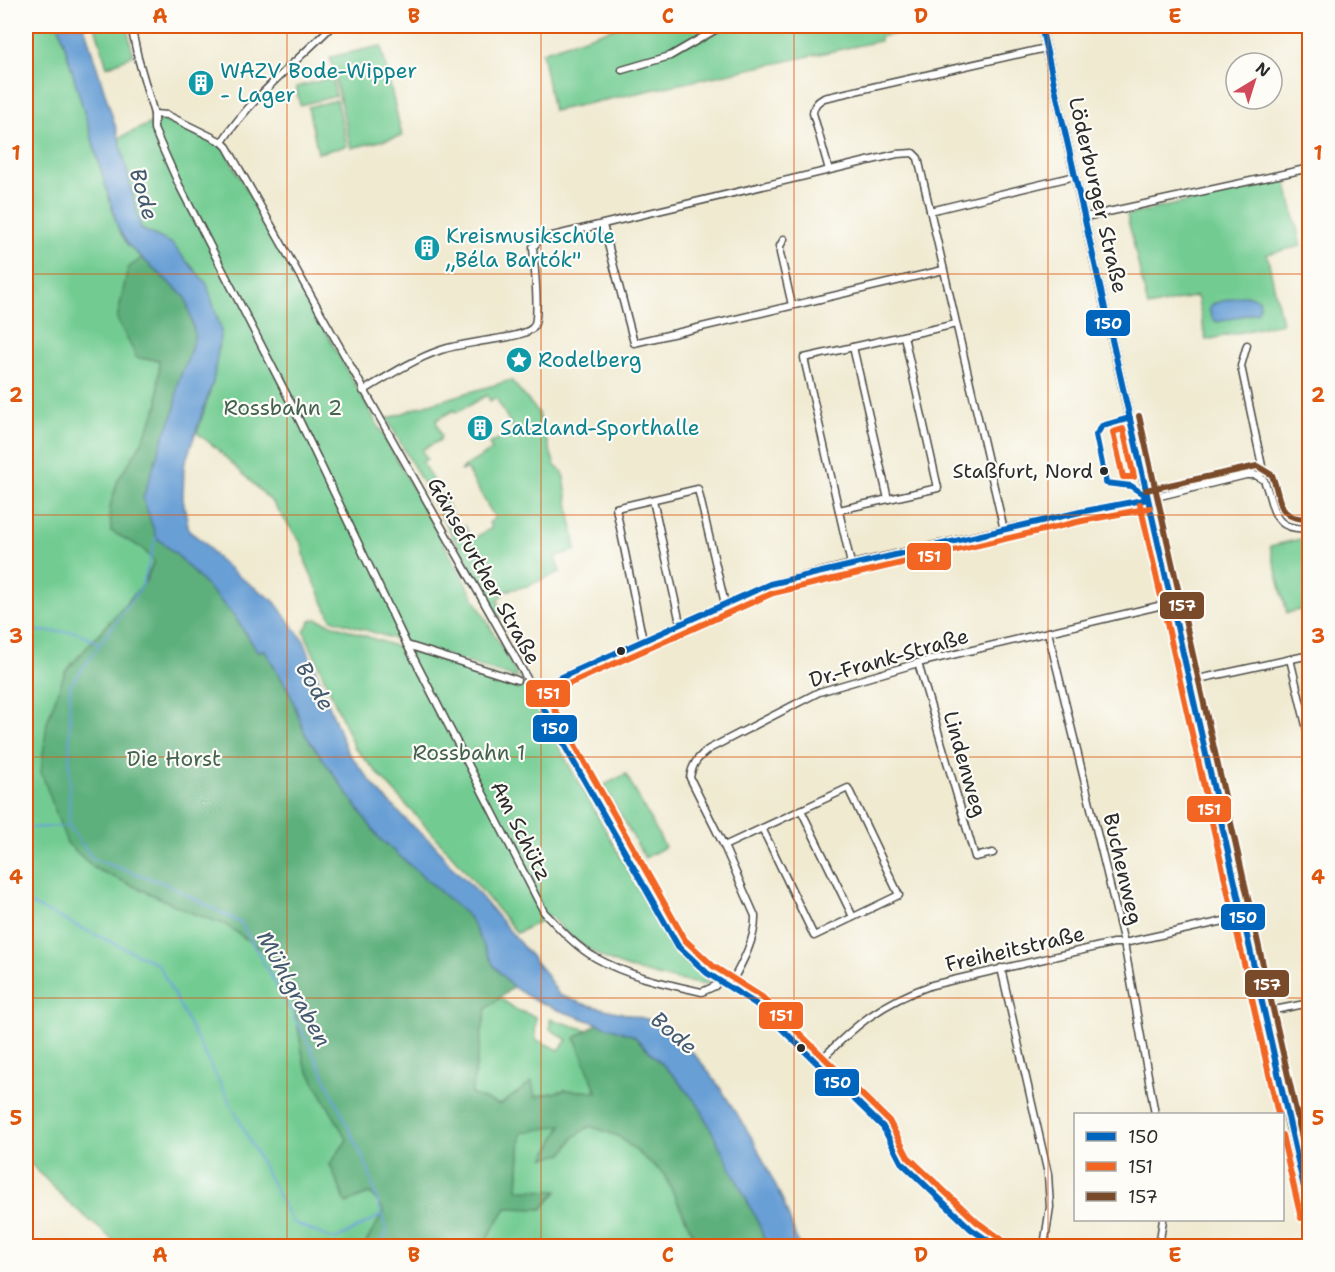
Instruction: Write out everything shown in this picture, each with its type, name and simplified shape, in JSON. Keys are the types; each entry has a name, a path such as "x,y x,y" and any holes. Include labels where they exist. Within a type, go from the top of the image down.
{"street":[{"name":"Am Schütz","path":"131,26 154,114 154,129 179,184 293,407 407,645 544,912 565,935 594,957 620,970 702,992 710,989 719,981"},
{"path":"154,114 167,115 222,142 230,129 255,102 332,26"},
{"path":"622,70 670,56 722,26"},
{"name":"Löderburger Straße","path":"1041,26 1310,1216"},
{"path":"829,170 813,112 818,101 1046,48"},
{"name":"Gänsefurther Straße","path":"222,142 239,168 673,940 690,958 719,981 756,1004 883,1127 901,1162 971,1229 996,1246"},
{"path":"363,391 444,349 512,336 533,328 536,322 533,247 540,239 897,154 913,153 918,158 1004,530"},
{"path":"1085,217 1310,168"},
{"path":"930,211 1075,176"},
{"path":"603,225 634,343 943,270"},
{"path":"784,239 780,252 792,306"},
{"path":"851,564 804,358 956,324"},
{"path":"839,510 938,488 904,336"},
{"path":"1247,345 1241,366 1262,466 1260,477"},
{"path":"853,347 888,499"},
{"path":"533,690 770,585 851,564 1080,512 1148,499 1246,475 1260,477 1266,486 1272,510 1282,523 1294,528 1310,528"},
{"path":"643,641 616,508 698,489 725,604"},
{"path":"653,500 680,623"},
{"name":"Dr.-Frank-Straße","path":"729,987 752,937 755,925 753,910 690,778 692,769 701,755 819,692 918,663 1171,603"},
{"name":"Buchenweg","path":"1048,633 1124,943 1155,1113"},
{"path":"407,645 517,680"},
{"path":"1189,681 1310,655"},
{"path":"1290,659 1310,742"},
{"name":"Lindenweg","path":"918,663 975,857 993,854"},
{"path":"724,846 762,828 848,788 899,895 813,936 762,828"},
{"path":"801,810 853,917"},
{"name":"Freiheitstraße","path":"818,1063 842,1038 871,1014 903,995 932,985 1001,968 1242,917"},
{"path":"1001,968 1048,1174 1050,1207 1044,1246"},
{"path":"1264,1012 1310,1003"},
{"path":"1159,1246 1163,1221"}],"green space":[{"path":"26,26 59,26 118,228 128,245 142,258 128,268 137,358 159,359 158,405 141,444 118,480 110,507 111,531 142,548 154,561 143,584 65,672 192,913 224,924 261,949 290,979 304,1063 347,1140 330,1164 346,1203 371,1193 384,1211 364,1246 120,1246 67,1201 26,1159"},
{"path":"95,26 127,26 133,55 107,67"},
{"path":"620,26 935,26 880,37 880,41 553,111 542,52"},
{"path":"381,46 402,136 351,148 330,57"},
{"path":"332,78 336,96 300,105 296,87"},
{"path":"337,100 347,146 318,153 308,107"},
{"name":"Rossbahn 2","path":"160,119 223,147 518,677 331,619 306,563 302,544 273,503 215,447 197,433 213,382 221,330 206,284 171,243 141,229 119,138"},
{"path":"1286,180 1301,246 1267,254 1282,323 1206,340 1197,296 1148,307 1127,215"},
{"name":"Die Horst","path":"142,258 186,298 195,335 178,382 175,410 153,468 156,537 180,558 233,614 258,652 264,649 290,693 305,734 379,838 470,917 494,966 513,987 486,1009 471,1094 500,1105 532,1082 535,1097 565,1090 597,1092 575,1038 599,1023 634,1036 700,1106 758,1222 767,1246 699,1246 664,1174 618,1136 590,1126 574,1137 563,1154 545,1158 562,1125 521,1133 518,1190 557,1191 542,1209 506,1208 484,1246 364,1246 384,1211 371,1193 346,1203 330,1164 347,1140 304,1063 290,979 261,949 224,924 192,913 94,868 67,843 41,772 47,722 65,672 146,581 154,561 142,548 111,531 110,507 118,480 141,444 158,405 159,360 137,358 117,319 128,268"},
{"path":"511,380 538,412 555,466 563,472 576,550 555,557 560,572 527,586 506,591 498,600 501,616 498,617 387,419 419,407","holes":["487,395 490,401 496,398 514,430 489,444 492,450 461,471 466,468 495,518 489,523 492,528 471,540 465,526 460,528 422,462 427,459 422,450 440,440 436,420 454,410 456,413"]},
{"path":"1309,537 1309,608 1287,613 1270,546"},
{"name":"Rossbahn 1","path":"317,619 406,650 524,685 665,936 676,952 708,981 706,985 661,977 621,966 584,947 550,916 517,933 457,861 354,747 304,631 311,620"},
{"path":"626,774 665,847 645,858 604,785"},
{"path":"500,998 517,1010 536,1017 535,1039 559,1050 567,1040 550,1029 550,1019 588,1030 575,1038 597,1092 565,1090 534,1097 532,1082 500,1105 471,1094 486,1009"},
{"path":"563,1124 545,1157 563,1154 574,1137 590,1126 618,1136 664,1174 699,1246 484,1246 506,1208 542,1209 557,1192 518,1190 521,1132"}],"water":[{"name":"Bode","path":"59,26 84,26 119,138 141,229 171,243 207,284 221,330 213,382 184,466 183,499 189,531 205,543 216,557 237,575 274,601 304,641 347,751 376,788 409,823 435,845 452,867 472,886 545,973 559,995 584,1004 659,1022 680,1039 701,1062 754,1141 783,1201 799,1246 767,1246 758,1222 699,1106 674,1076 634,1036 558,1010 532,999 513,987 494,966 469,917 379,838 305,734 290,693 264,649 258,652 233,614 180,558 156,537 143,498 175,410 178,382 195,335 186,298 128,245 118,228"},
{"path":"1245,295 1259,299 1260,306 1257,312 1218,322 1213,320 1209,310 1212,304"}],"waterway":[{"name":"Mühlgraben","path":"156,537 143,584 70,686 69,826 93,859 166,884 241,923 308,1042 368,1169 387,1233 379,1246"},
{"path":"26,631 76,632 100,644"},
{"path":"26,828 69,826"},
{"path":"26,902 158,964 292,1222 335,1240 380,1216"}],"transit line":[{"name":"150","path":"1041,26 1310,1214"},
{"name":"157","path":"1139,416 1310,1173"},
{"name":"150","path":"1130,418 1102,426 1096,435 1106,483 1131,486 1146,496"},
{"name":"151","path":"1123,429 1134,477 1123,477 1113,432 1123,429"},
{"name":"157","path":"1146,490 1257,466 1272,475 1279,501 1286,512 1291,516 1310,519"},
{"name":"150","path":"996,1246 971,1229 901,1162 883,1127 756,1004 707,973 678,946 533,690 770,584 1080,512 1148,499"},
{"name":"151","path":"1140,504 1278,1113"},
{"name":"151","path":"1001,1239 977,1222 908,1157 889,1121 762,997 713,966 685,940 546,694 773,593 1082,521 1150,508"},
{"name":"151","path":"1284,1144 1301,1218"}],"place":[{"name":"WAZV Bode-Wipper - Lager","path":"201,83"},
{"name":"Kreismusikschule „Béla Bartók\"","path":"427,248"},
{"name":"Rodelberg","path":"519,360"},
{"name":"Salzland-Sporthalle","path":"480,428"},
{"name":"Staßfurt, Nord","path":"1104,471"}]}
